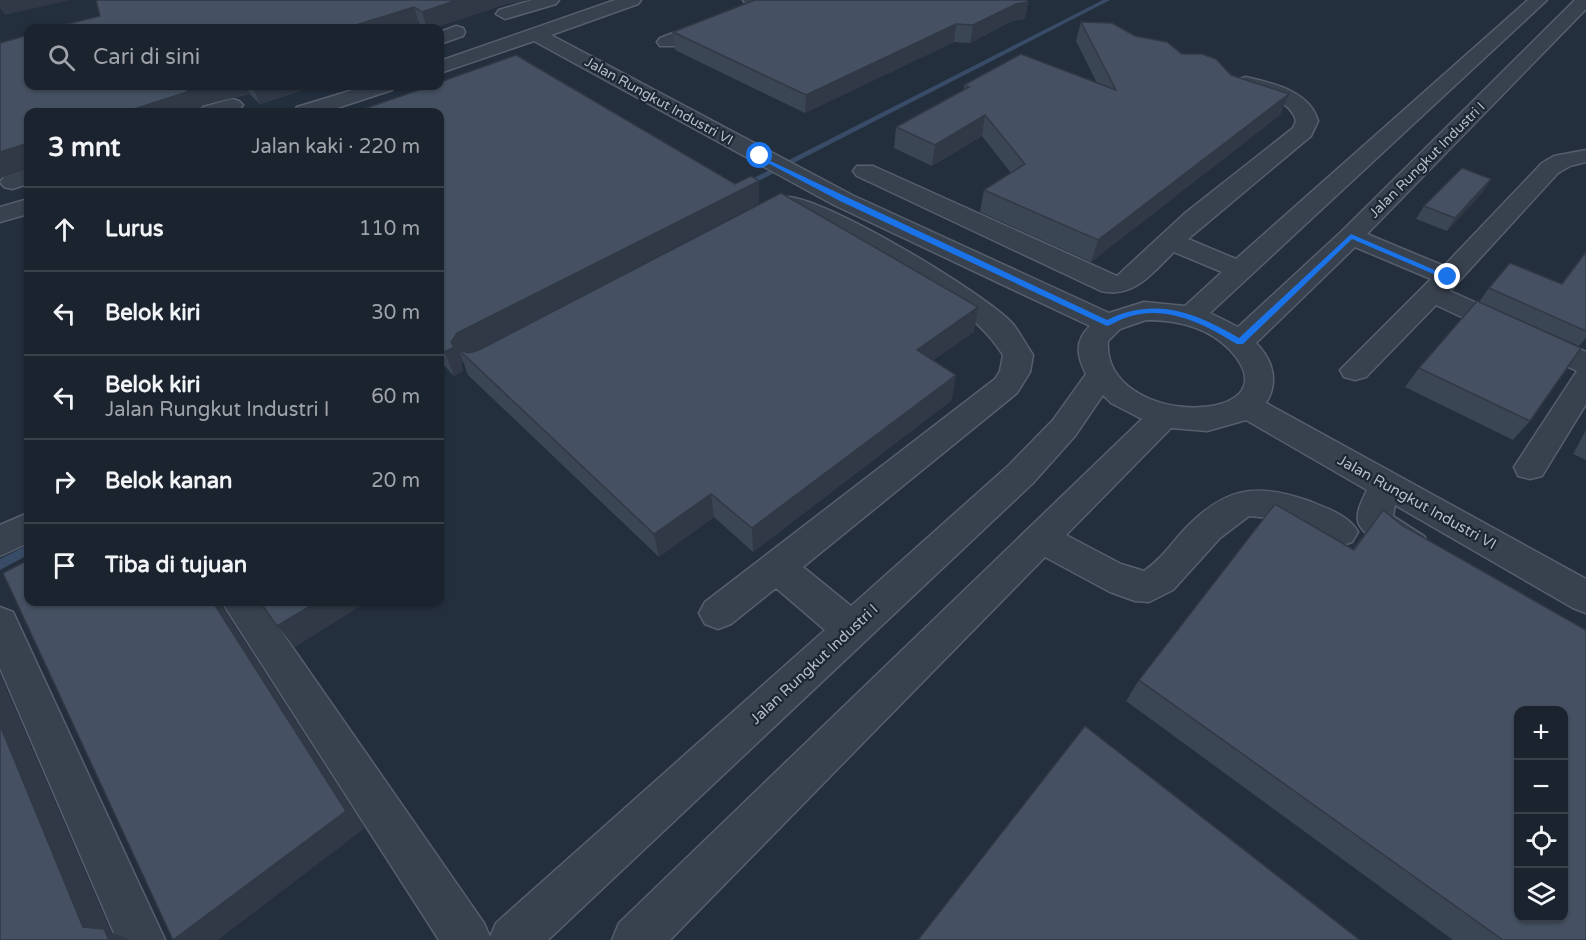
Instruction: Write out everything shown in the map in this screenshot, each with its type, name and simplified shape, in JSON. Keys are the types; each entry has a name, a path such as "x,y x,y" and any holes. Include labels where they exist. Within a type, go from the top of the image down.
{"street":[{"path":"505,14 550,0"},
{"path":"558,0 587,15"},
{"path":"444,63 632,0"},
{"path":"667,42 759,6 752,0"},
{"name":"Jalan Rungkut Industri I","path":"1240,342 1351,236 1585,0"},
{"path":"1190,316 1534,4"},
{"name":"Jalan Rungkut Industri VI","path":"536,34 792,173 832,207 1107,323"},
{"path":"865,171 1111,285 1124,284 1193,219 1303,131 1308,124 1308,116 1300,105 1288,98 1222,75"},
{"path":"317,108 373,90"},
{"path":"223,108 232,105"},
{"path":"1355,370 1440,285 1550,168 1562,161 1582,156"},
{"path":"718,613 1006,386 1016,372 1018,355 1002,330 956,292 832,207 788,204 776,207 745,223"},
{"path":"0,215 24,207"},
{"path":"1351,236 1586,364"},
{"path":"1171,241 1241,271"},
{"path":"1144,311 1166,311 1190,316 1217,326 1240,342 1254,358 1261,376 1259,393 1248,407 1226,418 1196,421 1164,416 1137,407 1100,376 1092,356 1095,338 1107,323 1124,315 1144,311"},
{"name":"Jalan Rungkut Industri I","path":"513,940 1021,474 1064,428 1100,376"},
{"path":"1530,467 1586,379"},
{"name":"Jalan Rungkut Industri VI","path":"1248,407 1586,597"},
{"path":"636,940 1164,416"},
{"path":"1387,485 1378,501 1376,522 1396,537 1436,560"},
{"path":"1041,538 1126,583 1143,588 1159,582 1221,516 1234,507 1258,501 1283,507 1340,532"},
{"path":"0,542 24,529"},
{"path":"776,566 851,629"},
{"path":"243,606 467,940"},
{"path":"0,624 141,940"}],"building":[{"path":"96,0 457,0 422,12 414,7 359,24 68,24 100,16"},
{"path":"755,0 1027,0 1028,2 1016,4 973,25 956,24 806,95 673,32"},
{"path":"1081,22 1112,23 1135,36 1167,42 1182,54 1202,54 1216,59 1231,75 1289,94 1098,240 984,190 1025,164 985,115 935,145 896,127 969,87 964,85 1021,54 1116,90"},
{"path":"24,36 24,90 188,90 137,108 24,108 24,144 0,152 0,43"},
{"path":"516,55 735,184 751,176 759,181 457,333 451,342 454,347 445,352 444,108 367,108 418,90 444,90 444,81"},
{"path":"1462,168 1491,179 1455,218 1424,206"},
{"path":"781,193 978,307 917,350 956,375 752,528 711,494 654,534 459,350 469,353 479,350"},
{"path":"1586,252 1586,331 1489,288 1510,263 1562,284"},
{"path":"1477,301 1581,348 1530,421 1419,368"},
{"path":"1275,504 1354,550 1383,510 1403,526 1586,630 1586,940 1503,940 1139,680"},
{"path":"24,562 24,606 216,606 346,811 173,940 3,573"},
{"path":"263,606 310,606 277,626"},
{"path":"0,725 83,927 104,929 109,940 0,940"},
{"path":"1085,726 1360,940 918,940"}],"waterway":[{"path":"744,185 1107,0"},
{"path":"0,565 24,552"}],"route":[{"path":"760,156 843,200 1107,323 1124,315 1144,311 1166,311 1204,320 1240,342 1351,236 1448,277"}]}
